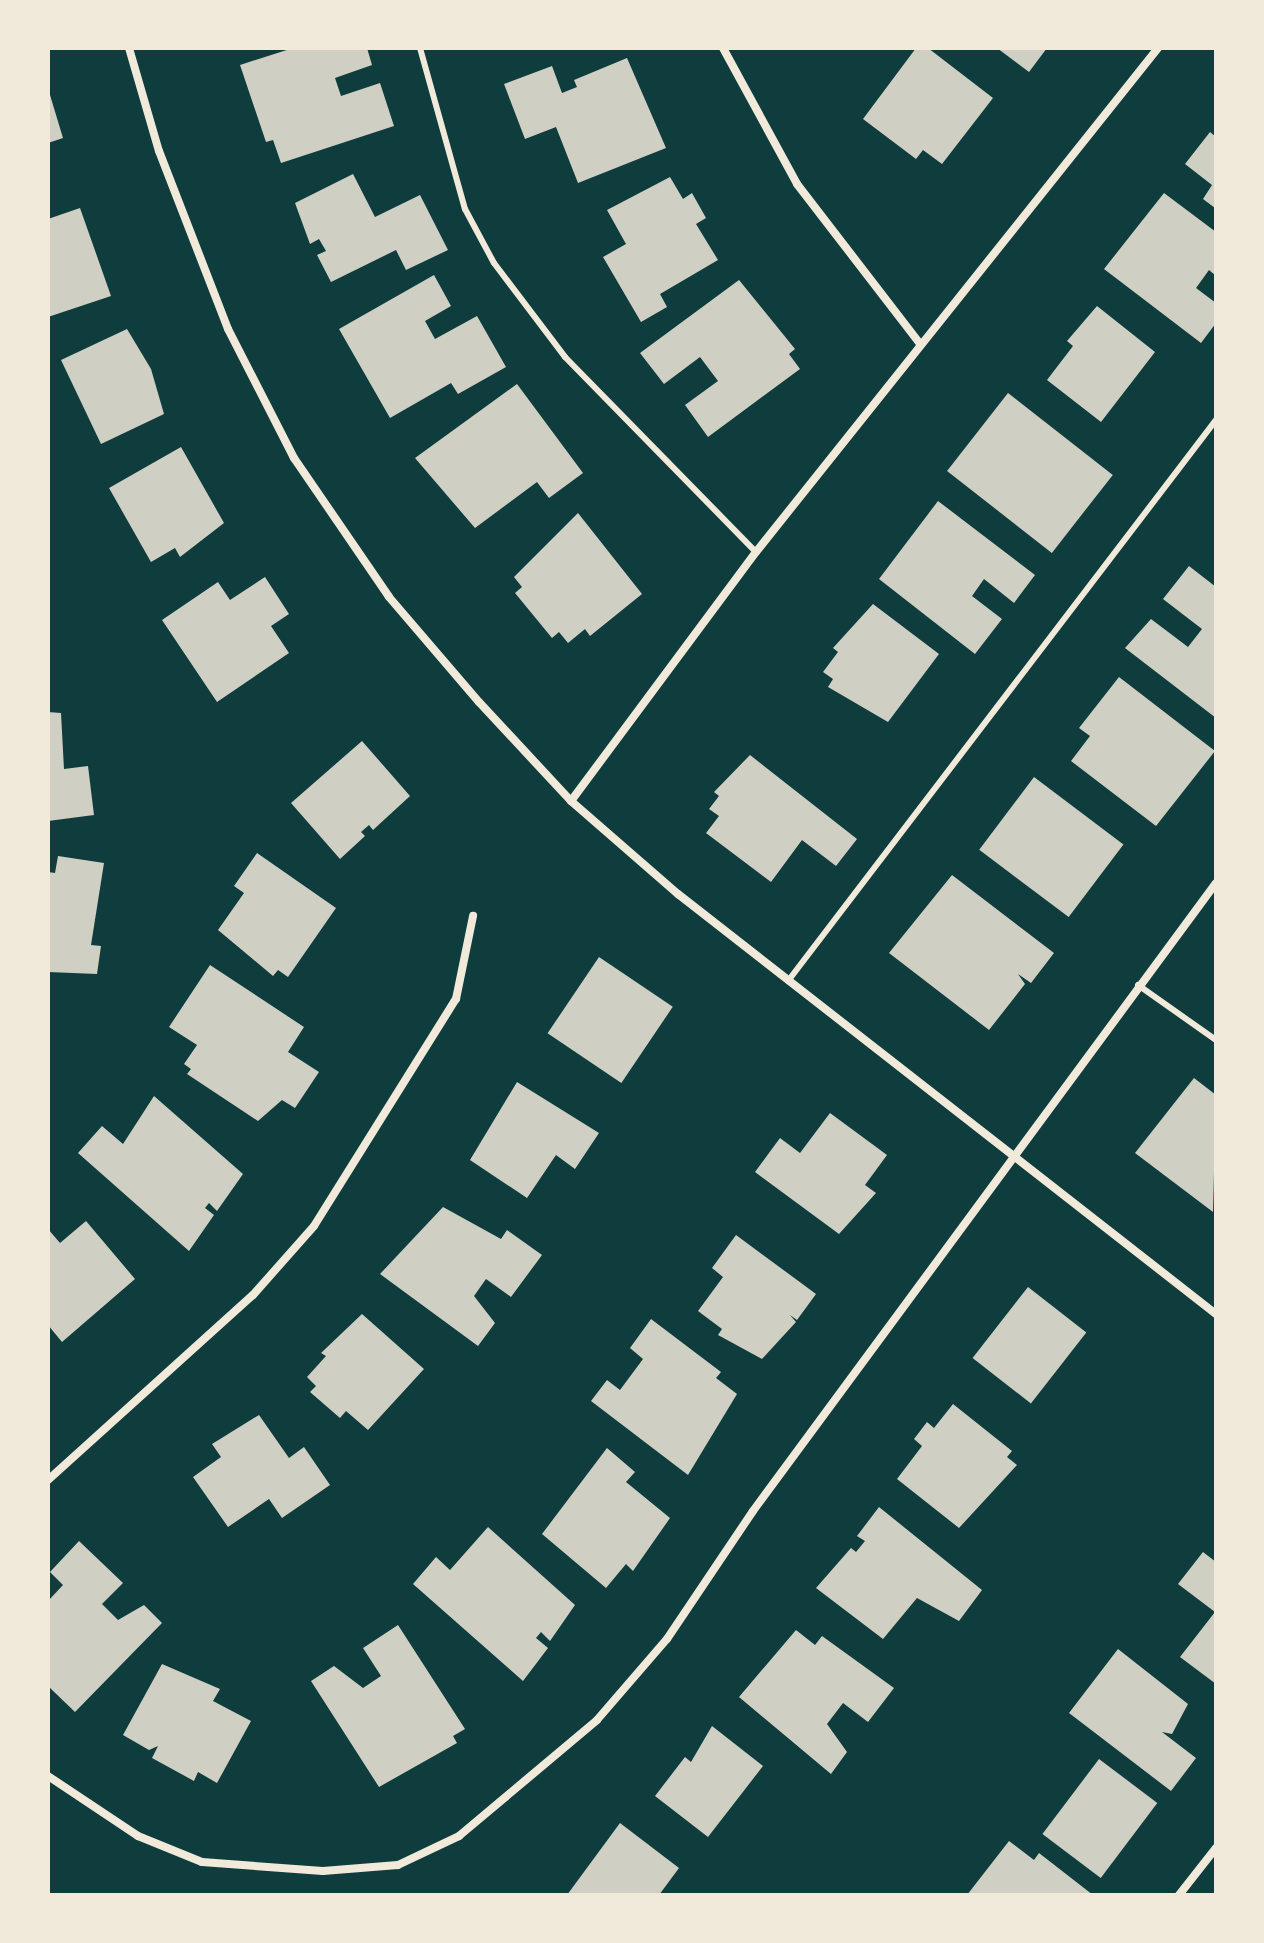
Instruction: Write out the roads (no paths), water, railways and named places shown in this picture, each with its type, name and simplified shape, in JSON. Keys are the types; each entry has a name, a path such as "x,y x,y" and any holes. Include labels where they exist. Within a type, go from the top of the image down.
{"street":[{"path":"129,48 159,151 228,329 294,458 389,597 571,801 788,981 1216,1314"},
{"path":"723,48 797,184 921,345"},
{"path":"571,801 756,552 1158,48"},
{"path":"48,1776 138,1836 202,1862 323,1871 398,1865 459,1836 597,1720 667,1639 1012,1155 1216,883"},
{"path":"48,1480 231,1316 314,1226 456,999 473,916"},
{"path":"1179,1895 1216,1848"}],"lane":[{"path":"420,48 465,209 494,263 565,357 756,552"},
{"path":"788,981 1216,420"},
{"path":"1138,985 1216,1040"}]}
